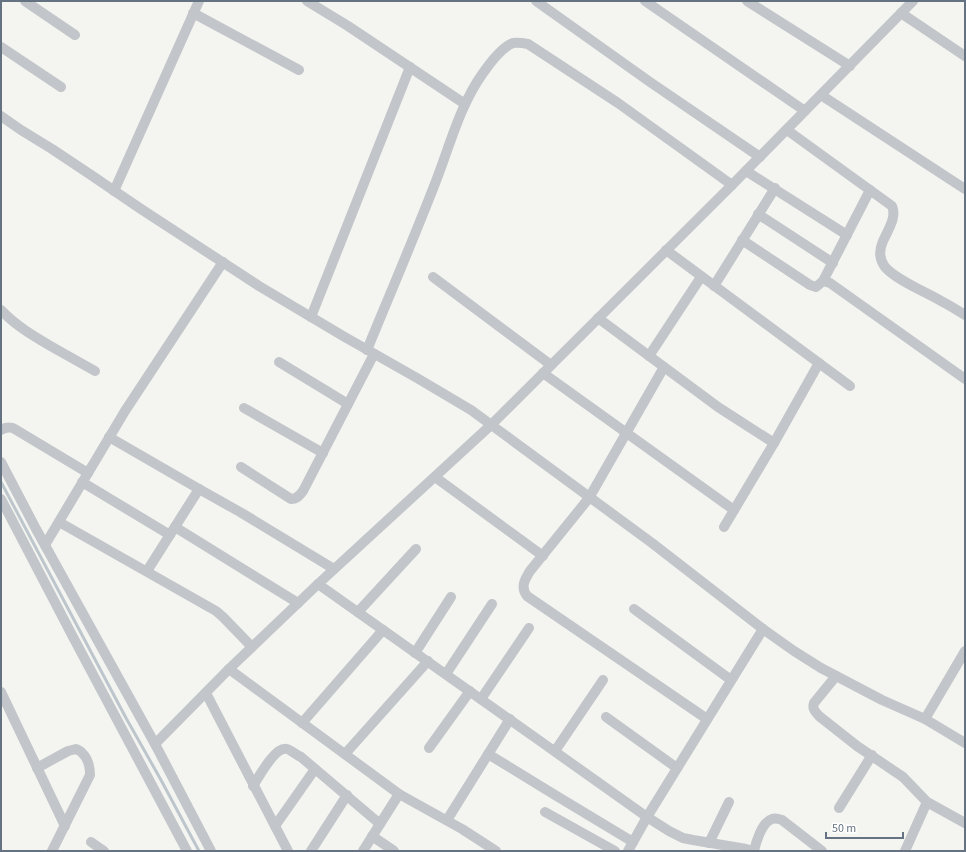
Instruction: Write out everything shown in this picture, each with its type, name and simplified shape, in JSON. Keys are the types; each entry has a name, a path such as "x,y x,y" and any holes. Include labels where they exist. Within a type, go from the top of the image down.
{"street":[{"path":"25,1 75,35"},
{"path":"114,191 199,1"},
{"path":"307,1 348,26 465,104"},
{"path":"536,1 650,82 760,156"},
{"path":"645,1 805,111"},
{"path":"747,1 850,66"},
{"path":"154,744 229,669 318,584 491,425 787,130 913,1"},
{"path":"194,13 299,70"},
{"path":"901,13 965,56"},
{"path":"241,467 291,500 295,499 303,491 348,404 371,352 465,104 483,73 505,48 514,43 521,42 528,44 618,103 732,185"},
{"path":"1,47 61,87"},
{"path":"311,317 410,67"},
{"path":"821,95 965,189"},
{"path":"1,116 271,293 453,399 491,425 652,543 763,629 794,651 821,668 882,700 925,719 965,743"},
{"path":"787,130 892,206 894,216 880,250 880,256 886,268 906,282 965,315"},
{"path":"746,171 847,235"},
{"path":"714,286 775,188"},
{"path":"742,240 810,285 816,287 823,281 870,190"},
{"path":"758,214 833,262"},
{"path":"666,250 850,386"},
{"path":"45,545 129,405 224,262"},
{"path":"433,276 551,365"},
{"path":"649,356 701,277"},
{"path":"823,281 830,283 965,379"},
{"path":"1,310 19,327 95,371"},
{"path":"598,318 718,406 774,443"},
{"path":"279,362 348,404"},
{"path":"724,527 774,443 818,363"},
{"path":"664,367 589,498 530,571 524,582 524,592 527,596 707,719"},
{"path":"543,373 734,510"},
{"path":"244,408 323,454"},
{"path":"1,430 8,427 13,428 88,473"},
{"path":"110,437 199,490 240,512 334,569"},
{"path":"1,462 211,851"},
{"path":"434,477 543,556"},
{"path":"82,482 173,531 298,603"},
{"path":"147,571 199,490"},
{"path":"1,499 187,851"},
{"path":"59,522 216,611 252,647"},
{"path":"358,612 416,549"},
{"path":"318,584 647,817 676,835 693,840 754,851 759,834 767,822 776,818 782,820 822,851"},
{"path":"415,652 451,598"},
{"path":"446,674 492,604"},
{"path":"634,609 732,680"},
{"path":"481,699 529,628"},
{"path":"628,851 647,817 763,629"},
{"path":"302,723 383,630"},
{"path":"925,719 965,651"},
{"path":"345,754 428,661"},
{"path":"229,669 399,794 462,829 496,851"},
{"path":"836,676 814,703 814,711 818,716 857,746 903,778 928,802 965,824"},
{"path":"555,751 603,680"},
{"path":"429,748 470,691"},
{"path":"1,692 64,826"},
{"path":"206,693 288,851"},
{"path":"606,718 677,768"},
{"path":"446,820 510,719"},
{"path":"37,768 68,751 76,749 82,753 87,760 90,769 90,775 64,826 54,850"},
{"path":"254,786 272,757 281,749 287,749 315,769 380,824"},
{"path":"488,754 633,842"},
{"path":"838,808 872,756"},
{"path":"275,826 315,769"},
{"path":"363,851 399,794"},
{"path":"311,851 347,796"},
{"path":"709,843 729,802"},
{"path":"905,851 928,802"},
{"path":"545,812 615,851"},
{"path":"372,836 394,851"},
{"path":"91,842 104,851"}],"waterway":[{"path":"1,482 126,718 199,851"}]}
